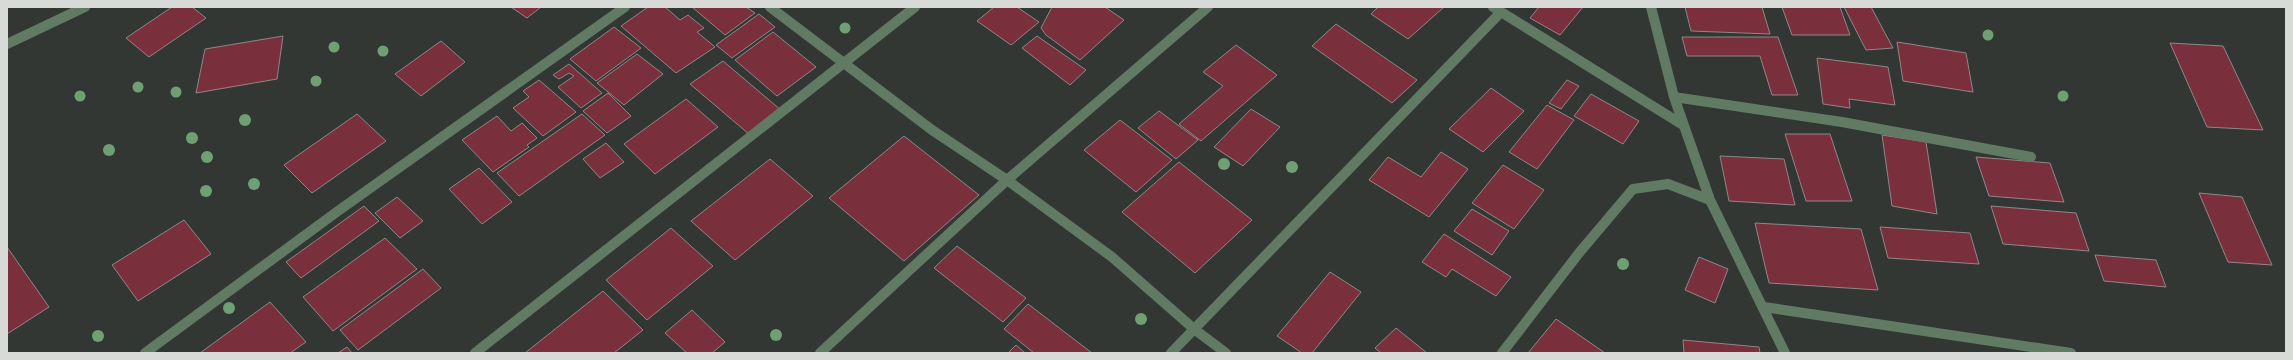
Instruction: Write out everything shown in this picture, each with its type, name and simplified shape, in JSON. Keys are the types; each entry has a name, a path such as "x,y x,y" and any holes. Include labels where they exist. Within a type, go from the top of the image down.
{"street":[{"path":"7,44 85,7"},
{"path":"145,353 338,211 625,7"},
{"path":"770,7 932,130 1007,180 1112,257 1194,329 1226,353"},
{"path":"475,353 845,64 915,7"},
{"path":"820,353 1007,180 1208,7"},
{"path":"1651,7 1674,97 1710,200 1764,307 1785,353"},
{"path":"1171,353 1497,9 1683,125"},
{"path":"1674,97 1842,122 2032,157"},
{"path":"1502,353 1579,254 1633,189 1668,184 1710,200"},
{"path":"1764,307 2071,353"}],"building":[{"path":"172,7 192,7 206,18 149,57 126,38"},
{"path":"511,7 541,7 527,18"},
{"path":"648,7 665,7 680,20 688,15 704,28 697,32 715,47 676,73 621,26"},
{"path":"692,7 746,7 755,13 725,35"},
{"path":"994,7 1017,7 1039,22 1011,45 977,21"},
{"path":"1052,7 1105,7 1124,20 1080,60 1046,35 1041,28"},
{"path":"1378,7 1444,7 1408,39 1371,14"},
{"path":"1539,7 1583,7 1560,35 1530,18"},
{"path":"1685,7 1762,7 1770,34 1691,31"},
{"path":"1782,7 1840,7 1850,35 1792,35"},
{"path":"1844,7 1871,7 1893,48 1866,50"},
{"path":"759,14 775,27 732,58 716,45"},
{"path":"1336,24 1417,80 1392,103 1312,46"},
{"path":"614,27 641,48 596,81 570,59"},
{"path":"773,32 816,67 777,96 735,60"},
{"path":"283,36 277,79 196,93 205,49"},
{"path":"1037,36 1086,70 1070,85 1022,48"},
{"path":"1682,37 1778,37 1798,95 1772,95 1760,56 1687,56"},
{"path":"441,41 465,62 421,96 395,74"},
{"path":"1897,42 1966,53 1973,92 1903,81"},
{"path":"2170,43 2223,46 2263,130 2207,127"},
{"path":"1236,45 1277,75 1201,141 1179,124 1223,86 1203,72"},
{"path":"637,54 663,74 624,105 597,83"},
{"path":"1817,58 1888,67 1895,105 1849,99 1850,108 1823,104"},
{"path":"723,61 782,111 750,135 690,84"},
{"path":"569,64 602,93 581,108 558,87 574,76 569,73 559,79 553,75"},
{"path":"539,80 576,112 543,136 513,108 529,97 523,91"},
{"path":"1567,80 1579,86 1561,109 1549,103"},
{"path":"1491,88 1524,111 1483,152 1449,129"},
{"path":"608,93 631,116 607,133 583,111"},
{"path":"1591,94 1639,121 1623,144 1574,116"},
{"path":"686,99 718,127 655,174 624,144"},
{"path":"1547,105 1574,120 1537,169 1509,152"},
{"path":"1251,109 1280,127 1243,166 1214,147"},
{"path":"1159,111 1198,140 1176,159 1138,128"},
{"path":"357,114 386,141 312,193 284,165"},
{"path":"582,114 605,135 519,196 497,173"},
{"path":"497,116 511,131 522,123 537,138 527,145 529,147 493,172 462,140"},
{"path":"1120,120 1172,160 1136,192 1084,150"},
{"path":"1785,134 1830,134 1852,201 1806,201"},
{"path":"1882,135 1926,142 1937,214 1892,206"},
{"path":"904,136 979,195 904,261 829,198"},
{"path":"606,143 624,162 600,178 583,159"},
{"path":"1441,152 1468,169 1429,217 1369,180 1388,157 1421,177"},
{"path":"1720,156 1784,159 1795,205 1729,201"},
{"path":"1976,157 2050,163 2064,202 1989,196"},
{"path":"770,159 813,196 735,260 691,221"},
{"path":"1179,162 1252,220 1195,273 1122,212"},
{"path":"1503,165 1544,190 1514,229 1472,203"},
{"path":"479,168 512,202 482,224 449,189"},
{"path":"2199,193 2242,197 2272,265 2228,262"},
{"path":"397,197 423,221 400,238 375,213"},
{"path":"364,206 379,221 301,278 286,262"},
{"path":"1991,206 2076,213 2089,251 2003,244"},
{"path":"1472,209 1509,231 1492,255 1454,231"},
{"path":"184,220 211,254 138,301 112,265"},
{"path":"1755,223 1861,229 1878,290 1769,283"},
{"path":"1880,227 1970,233 1979,264 1888,258"},
{"path":"671,228 713,266 647,320 606,280"},
{"path":"1444,234 1511,277 1496,296 1452,269 1446,277 1422,262"},
{"path":"385,238 417,269 333,331 303,297"},
{"path":"957,246 1026,298 1003,322 934,268"},
{"path":"7,247 49,307 7,334"},
{"path":"2095,255 2156,260 2166,287 2104,281"},
{"path":"1699,257 1728,269 1715,303 1685,290"},
{"path":"423,269 441,288 358,350 340,330"},
{"path":"1330,272 1361,292 1312,353 1302,353 1277,336"},
{"path":"603,291 643,330 614,353 525,353"},
{"path":"270,302 306,342 290,353 200,353"},
{"path":"1028,304 1092,353 1034,353 1004,329"},
{"path":"692,310 725,342 712,353 687,353 665,333"},
{"path":"1556,319 1605,353 1528,353"},
{"path":"1396,328 1427,353 1381,353 1375,348"},
{"path":"1683,340 1759,347 1760,353 1684,353"},
{"path":"1016,345 1025,353 1008,353"},
{"path":"347,347 352,353 338,353"}]}
